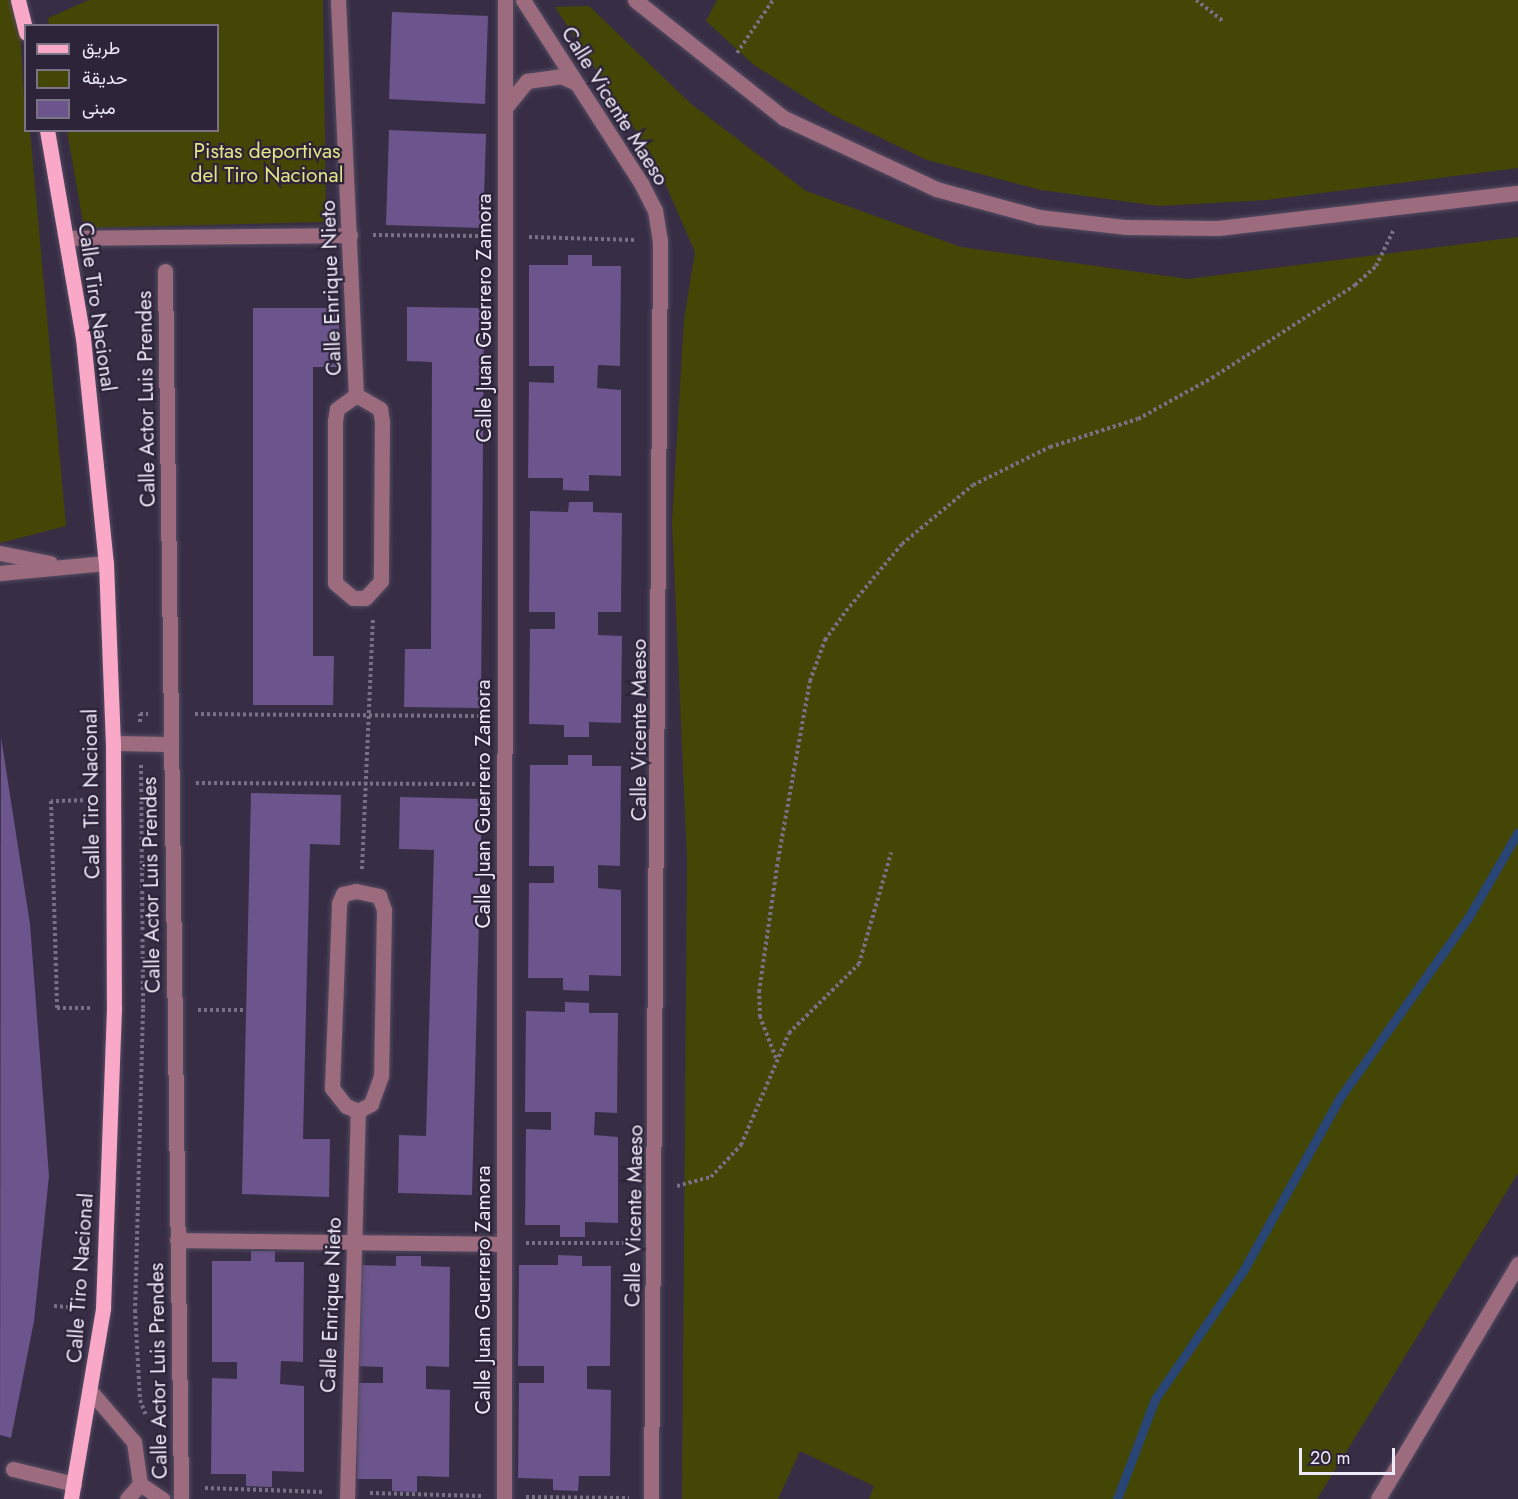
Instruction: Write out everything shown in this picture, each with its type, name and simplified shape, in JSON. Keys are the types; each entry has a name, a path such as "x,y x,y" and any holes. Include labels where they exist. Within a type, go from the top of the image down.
{"main road":[{"path":"18,0 24,25"},
{"name":"Calle Tiro Nacional","path":"47,132 67,238 106,563 113,743 114,1008 103,1309 93,1394 73,1491"}],"street":[{"name":"Calle Enrique Nieto","path":"338,0 356,395"},
{"name":"Calle Juan Guerrero Zamora","path":"504,1498 505,0"},
{"name":"Calle Vicente Maeso","path":"523,0 645,192 660,241 656,1189 652,1498"},
{"path":"635,0 723,73 784,118 848,152 936,189 1039,217 1126,227 1218,228 1518,193"},
{"path":"505,109 527,81 552,76 576,83"},
{"path":"67,238 350,235"},
{"name":"Calle Actor Luis Prendes","path":"165,271 181,1493"},
{"name":"Calle Enrique Nieto","path":"356,395 380,409 382,422 381,581 375,591 353,598 335,583 335,421 337,409 356,395"},
{"path":"0,553 68,567"},
{"path":"0,573 106,563"},
{"path":"113,743 171,744"},
{"path":"360,891 379,896 384,910 381,1076 371,1104 358,1111 345,1106 332,1080 339,903 343,894 360,891"},
{"name":"Calle Enrique Nieto","path":"347,1496 358,1111"},
{"path":"177,1240 504,1244"},
{"path":"1378,1499 1518,1265"},
{"path":"93,1394 134,1442 140,1484 128,1499"},
{"path":"12,1469 73,1491"},
{"path":"140,1484 162,1499"}],"path":[{"path":"723,73 773,0"},
{"path":"1196,0 1223,21"},
{"path":"776,1058 760,1017 759,992 778,860 810,681 825,640 902,544 973,485 1050,447 1138,419 1285,333 1355,285 1376,266 1393,236 1393,209"},
{"path":"360,891 375,591"},
{"path":"150,1426 140,1400 135,1310 140,714 504,716"},
{"path":"141,781 504,785"},
{"path":"57,1008 51,801 141,800"},
{"path":"656,1189 692,1184 724,1165 753,1121 776,1058 801,1016 859,964 891,853"},
{"path":"504,1244 655,1243"},
{"path":"181,1493 652,1498"}],"green space":[{"path":"0,0 18,0 24,132 30,132 66,526 0,543"},
{"name":"Pistas deportivas del Tiro Nacional","path":"89,0 323,0 326,222 84,228 67,132 219,132 219,24 49,24 48,18"},
{"path":"717,0 1518,0 1518,168 1267,200 1159,206 1041,190 927,160 833,115 754,65 706,21"},
{"path":"589,6 690,103 806,191 961,247 1188,279 1518,237 1518,1173 1317,1499 869,1499 874,1486 800,1451 778,1499 682,1499 687,858 672,521 684,320 695,252 655,160 555,7"}],"building":[{"path":"392,12 488,16 485,104 389,99"},
{"path":"389,130 486,134 483,228 386,225"},
{"path":"568,255 592,255 592,266 621,266 620,366 598,365 597,388 621,390 621,476 589,475 589,491 563,490 563,478 528,478 529,382 554,383 554,366 529,366 529,265 568,265"},
{"path":"407,307 484,308 481,708 404,707 405,649 431,649 432,362 407,361"},
{"path":"253,308 339,308 339,367 313,367 313,656 334,656 333,705 253,705"},
{"path":"569,502 593,502 593,512 622,513 621,612 598,612 598,635 622,636 621,723 589,722 589,737 564,737 564,725 529,724 530,629 555,629 555,612 529,612 530,511 568,512"},
{"path":"1,737 30,924 49,1176 34,1321 11,1438 0,1435"},
{"path":"568,755 592,755 592,766 621,766 620,866 598,865 598,888 621,890 621,976 589,975 589,991 563,990 563,978 528,978 529,883 554,883 554,866 529,866 530,765 568,765"},
{"path":"251,793 341,795 340,845 310,844 303,1139 330,1139 329,1197 242,1194"},
{"path":"400,797 482,799 472,1195 398,1193 399,1135 426,1136 434,850 399,849"},
{"path":"565,1002 589,1003 589,1013 618,1013 617,1113 595,1112 594,1135 618,1137 618,1223 585,1222 585,1237 560,1237 560,1225 525,1225 526,1129 551,1130 551,1112 525,1112 526,1011 565,1012"},
{"path":"251,1251 275,1251 275,1262 304,1262 303,1362 281,1361 280,1384 304,1386 304,1472 272,1471 272,1487 246,1486 246,1474 211,1474 212,1378 237,1379 237,1362 212,1362 212,1261 251,1261"},
{"path":"558,1255 582,1256 582,1266 611,1266 610,1366 587,1366 587,1389 611,1390 610,1476 579,1476 578,1491 553,1490 553,1479 518,1478 519,1383 544,1383 544,1366 518,1366 519,1265 558,1265"},
{"path":"396,1256 421,1256 421,1266 450,1267 449,1367 426,1366 426,1389 450,1390 449,1477 417,1476 417,1492 392,1491 392,1479 357,1479 358,1383 383,1383 383,1367 357,1366 358,1265 396,1266"}],"waterway":[{"path":"1117,1499 1155,1399 1243,1271 1341,1096 1468,918 1518,832"}]}
